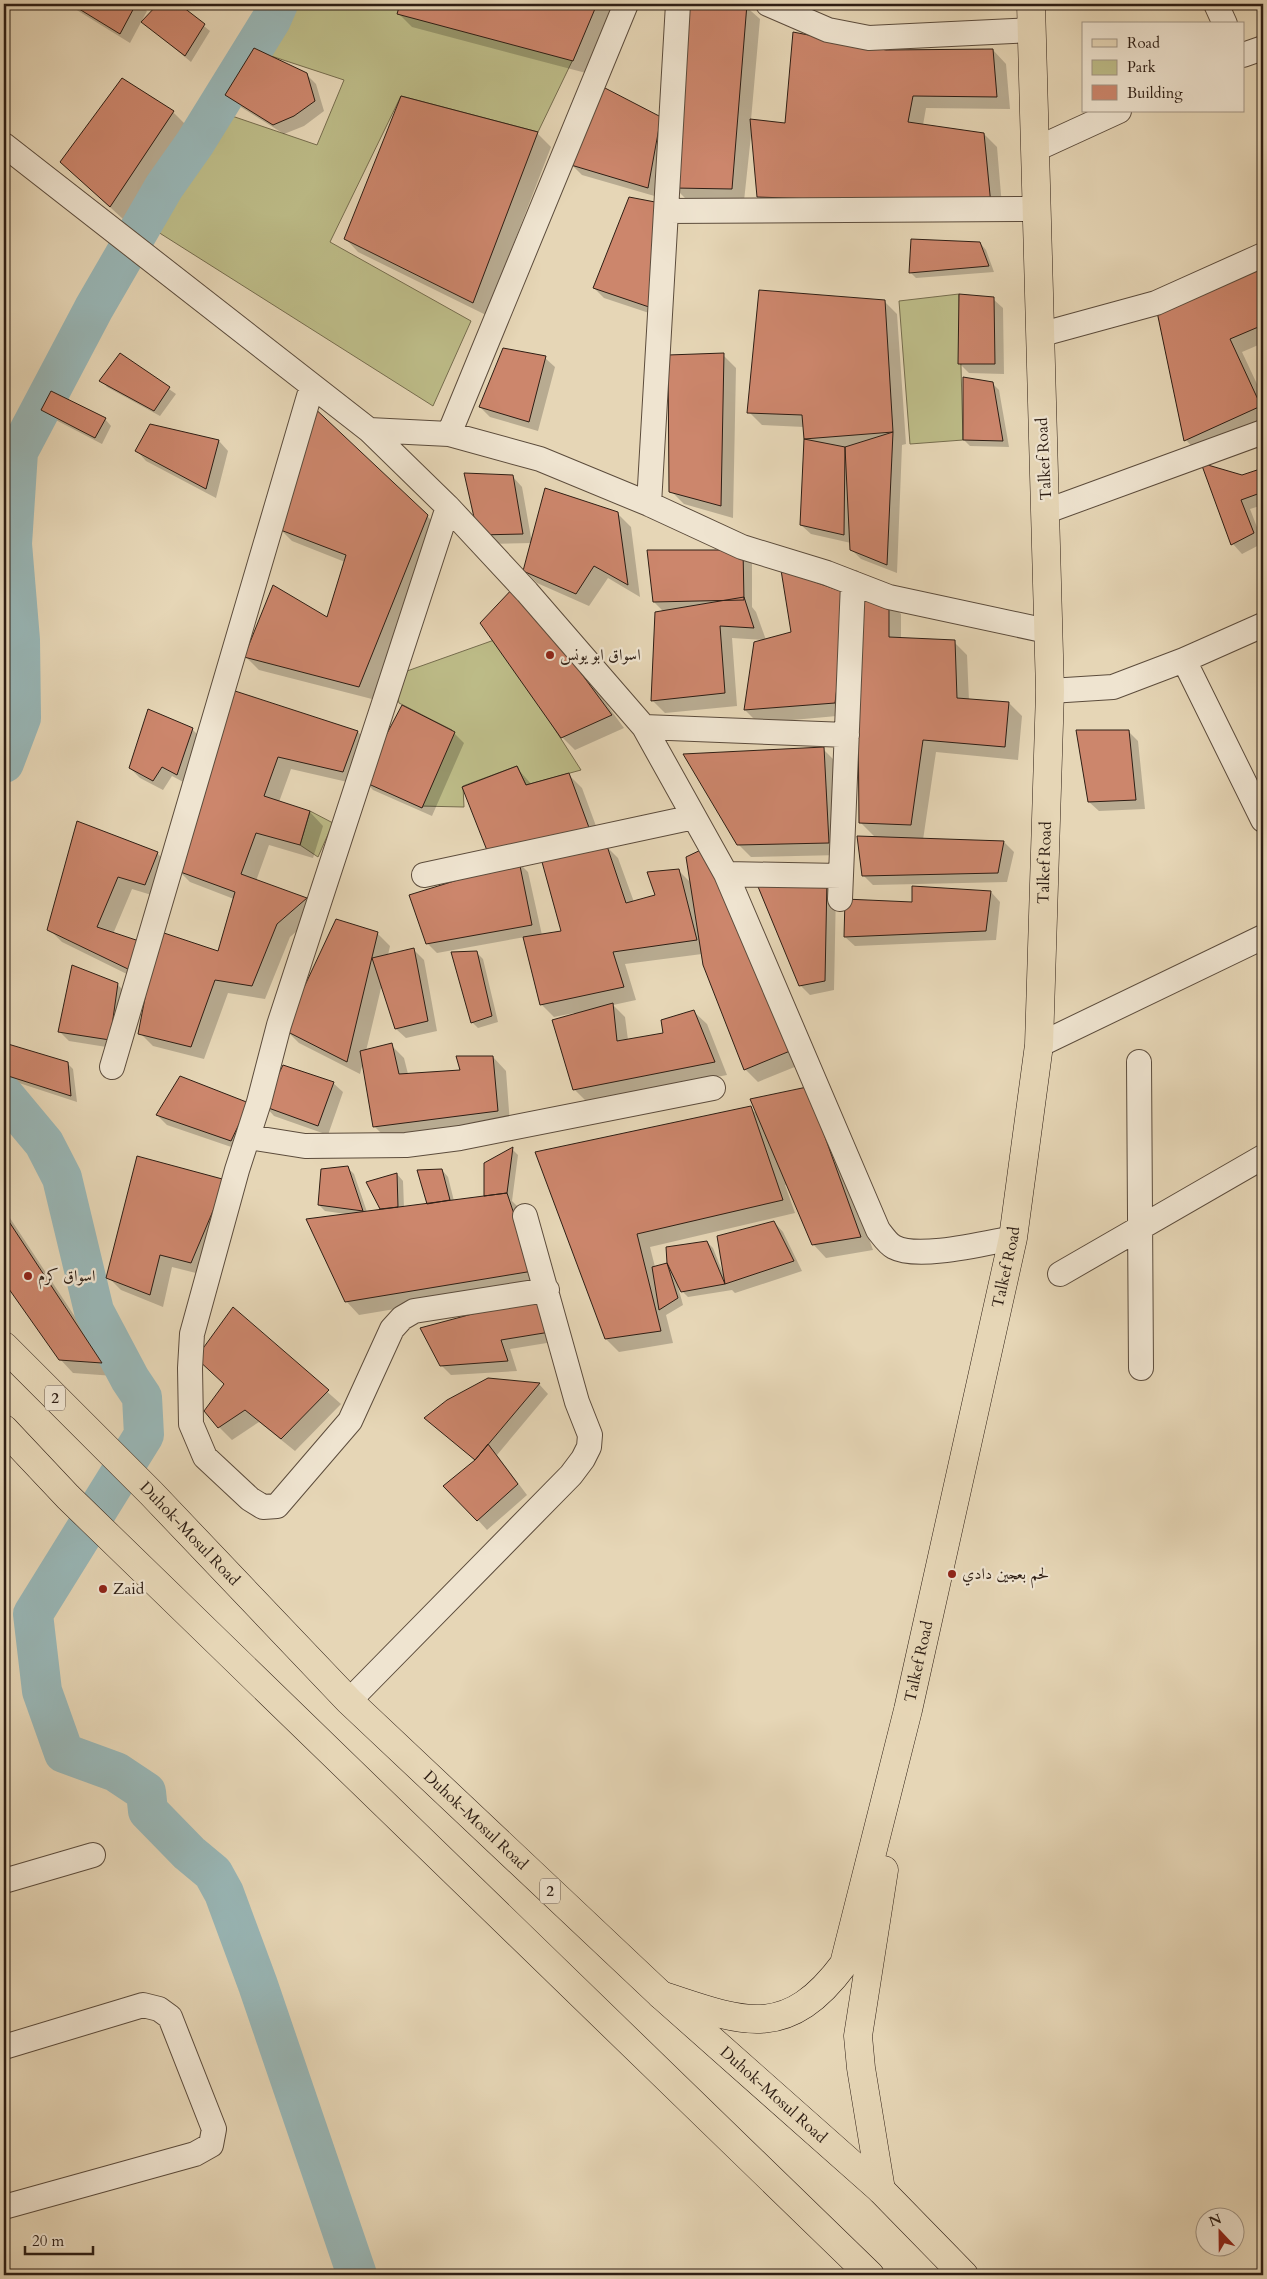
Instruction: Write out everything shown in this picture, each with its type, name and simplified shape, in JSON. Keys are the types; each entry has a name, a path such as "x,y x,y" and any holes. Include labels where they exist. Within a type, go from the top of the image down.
{"main road":[{"name":"Talkef Road","path":"908,1710 1013,1238 1039,1045 1050,691 1047,631 1047,512 1039,335 1038,210 1034,150 1032,17"},
{"name":"Duhok-Mosul Road","path":"4,1346 150,1493 349,1701 661,1995 881,2190 964,2275"},
{"path":"4,1429 114,1542 870,2275"},
{"path":"661,1995 736,2018 756,2020 780,2017 807,2004 827,1987 844,1964 908,1710"},
{"path":"881,2190 861,2068 858,2036 908,1710"}],"street":[{"path":"450,434 626,4"},
{"path":"650,504 678,4"},
{"path":"768,4 828,30 869,38 1032,17"},
{"path":"1216,4 1224,22"},
{"path":"1244,55 1263,48"},
{"path":"1034,150 1117,112"},
{"path":"4,145 369,430 448,507 528,592 644,728 726,874 878,1230 893,1247 916,1252 944,1250 1013,1238"},
{"path":"666,211 1038,210"},
{"path":"1039,335 1156,303 1263,255"},
{"path":"112,1067 312,386"},
{"path":"369,430 450,434 540,459 650,504 742,547 853,583 889,597 1047,631"},
{"path":"1047,512 1263,432"},
{"path":"448,507 279,1025 192,1334 191,1424 205,1457 250,1500 263,1508 277,1506 345,1428 360,1404 392,1329 402,1318 414,1311 547,1290"},
{"path":"726,874 841,887 853,583"},
{"path":"1050,691 1113,687 1184,660 1263,625"},
{"path":"1184,660 1263,820"},
{"path":"644,728 847,735"},
{"path":"424,875 694,817"},
{"path":"1039,1045 1263,937"},
{"path":"1139,1062 1140,1368"},
{"path":"248,1137 305,1146 406,1145 460,1138 713,1088"},
{"path":"1060,1274 1262,1160"},
{"path":"349,1701 571,1475 586,1453 590,1435 577,1402 525,1216"},
{"path":"4,1881 94,1855"},
{"path":"4,2047 143,2005 159,2009 170,2018 214,2129 212,2145 195,2154 4,2207"}],"green space":[{"path":"287,4 401,4 577,51 538,132 401,96 330,242 471,321 433,406 158,232 229,115 317,145 344,80 265,54"},
{"path":"959,294 963,440 910,444 899,301"},
{"path":"497,639 581,770 526,785 517,766 463,786 464,807 419,806 452,730 399,703 393,676"},
{"path":"310,811 333,823 318,857 300,845"}],"building":[{"path":"71,4 136,4 120,34"},
{"path":"158,4 179,4 205,24 185,56 141,22"},
{"path":"400,4 597,4 573,61 397,14"},
{"path":"683,4 747,4 732,189 674,188"},
{"path":"793,32 886,50 993,49 997,97 913,96 908,122 984,133 991,205 757,197 750,119 785,123"},
{"path":"254,48 307,73 315,101 294,116 273,125 225,95"},
{"path":"122,78 174,111 110,207 60,162"},
{"path":"603,87 661,117 648,188 571,165"},
{"path":"401,96 538,132 473,303 344,239"},
{"path":"629,197 655,202 649,307 593,288"},
{"path":"911,239 980,242 989,266 909,273"},
{"path":"1263,258 1263,325 1230,339 1261,406 1184,441 1156,307"},
{"path":"759,290 885,300 893,432 804,439 802,415 747,413"},
{"path":"959,294 994,297 995,364 958,364"},
{"path":"503,348 546,356 529,422 479,407"},
{"path":"120,353 170,387 154,411 99,381"},
{"path":"724,353 721,506 669,492 668,355"},
{"path":"963,377 993,382 1003,441 963,440"},
{"path":"51,391 106,418 95,438 41,410"},
{"path":"309,403 428,515 359,687 244,657 273,585 327,617 346,555 278,529"},
{"path":"150,424 219,440 206,489 135,451"},
{"path":"893,432 887,565 850,550 845,447"},
{"path":"804,439 845,447 844,535 800,525"},
{"path":"1201,463 1242,475 1263,468 1263,492 1241,500 1254,533 1231,545"},
{"path":"464,473 513,475 523,534 478,535"},
{"path":"545,488 618,512 628,585 594,566 576,594 523,571"},
{"path":"647,550 743,550 744,600 653,602"},
{"path":"781,570 849,594 835,703 744,710 754,642 791,632"},
{"path":"516,585 612,715 561,738 480,623"},
{"path":"857,594 889,600 889,637 955,640 957,698 1009,702 1005,747 923,740 911,825 859,823"},
{"path":"744,597 754,628 720,626 725,693 651,701 655,612"},
{"path":"235,691 358,731 343,772 278,757 264,796 310,811 300,845 256,833 241,874 307,898 277,924 252,986 215,980 191,1047 138,1034 158,931 218,951 235,892 175,870"},
{"path":"402,705 455,732 422,808 362,781"},
{"path":"148,709 193,728 177,775 162,767 153,781 129,768"},
{"path":"1076,730 1129,730 1136,800 1088,802"},
{"path":"824,747 829,843 737,845 683,754"},
{"path":"517,766 526,785 569,773 591,833 488,853 462,787"},
{"path":"77,821 158,852 145,885 118,877 97,927 139,941 130,970 47,930"},
{"path":"857,836 1004,841 998,873 862,876"},
{"path":"606,843 626,903 655,895 647,872 679,869 697,940 613,952 624,987 540,1005 523,937 561,931 542,862"},
{"path":"705,848 790,1051 744,1070 703,965 686,857"},
{"path":"519,861 532,925 426,944 409,895"},
{"path":"754,877 827,878 825,981 799,986"},
{"path":"912,886 991,891 986,931 844,937 845,899 912,902"},
{"path":"336,919 378,932 347,1062 284,1030"},
{"path":"414,948 428,1021 395,1029 372,958"},
{"path":"477,951 492,1016 471,1023 451,952"},
{"path":"72,965 118,983 110,1040 58,1032"},
{"path":"613,1003 617,1041 663,1033 661,1020 694,1010 715,1062 573,1090 552,1020"},
{"path":"392,1043 399,1074 460,1070 456,1056 493,1056 498,1111 373,1127 360,1051"},
{"path":"8,1044 68,1062 71,1096 5,1075"},
{"path":"283,1065 334,1082 318,1126 263,1106"},
{"path":"180,1076 249,1103 231,1141 156,1115"},
{"path":"807,1087 861,1237 812,1245 750,1099"},
{"path":"751,1106 783,1200 637,1234 661,1331 605,1339 535,1152"},
{"path":"513,1147 507,1193 484,1196 484,1163"},
{"path":"137,1156 226,1180 191,1263 160,1255 150,1295 106,1278"},
{"path":"348,1166 363,1211 318,1205 321,1169"},
{"path":"442,1169 450,1200 427,1204 417,1170"},
{"path":"397,1173 398,1207 380,1209 366,1182"},
{"path":"507,1193 533,1271 345,1302 306,1219"},
{"path":"4,1214 102,1363 59,1360 4,1282"},
{"path":"774,1221 794,1261 725,1284 717,1236"},
{"path":"707,1241 725,1284 681,1292 667,1263 666,1247"},
{"path":"667,1263 678,1298 659,1310 652,1267"},
{"path":"543,1295 550,1332 501,1340 508,1361 440,1366 420,1328"},
{"path":"233,1307 329,1390 281,1439 245,1410 218,1428 204,1411 224,1384 196,1358"},
{"path":"488,1378 540,1383 475,1460 424,1418 447,1400"},
{"path":"488,1444 518,1484 477,1521 443,1486 475,1460"}],"waterway":[{"path":"4,763 21,718 20,640 12,544 18,452 94,308 164,187 195,143 271,20 278,4"},
{"path":"4,1095 44,1143 62,1178 94,1311 130,1379 142,1397 144,1435 33,1614 42,1691 64,1753 116,1772 146,1792 148,1811 189,1853 213,1873 224,1893 258,1985 357,2275"}],"place":[{"name":"اسواق ابو يونس","path":"550,655"},
{"name":"اسواق كرم","path":"28,1276"},
{"name":"لحم بعجين دادي","path":"952,1574"},
{"name":"Zaid","path":"103,1589"}]}
